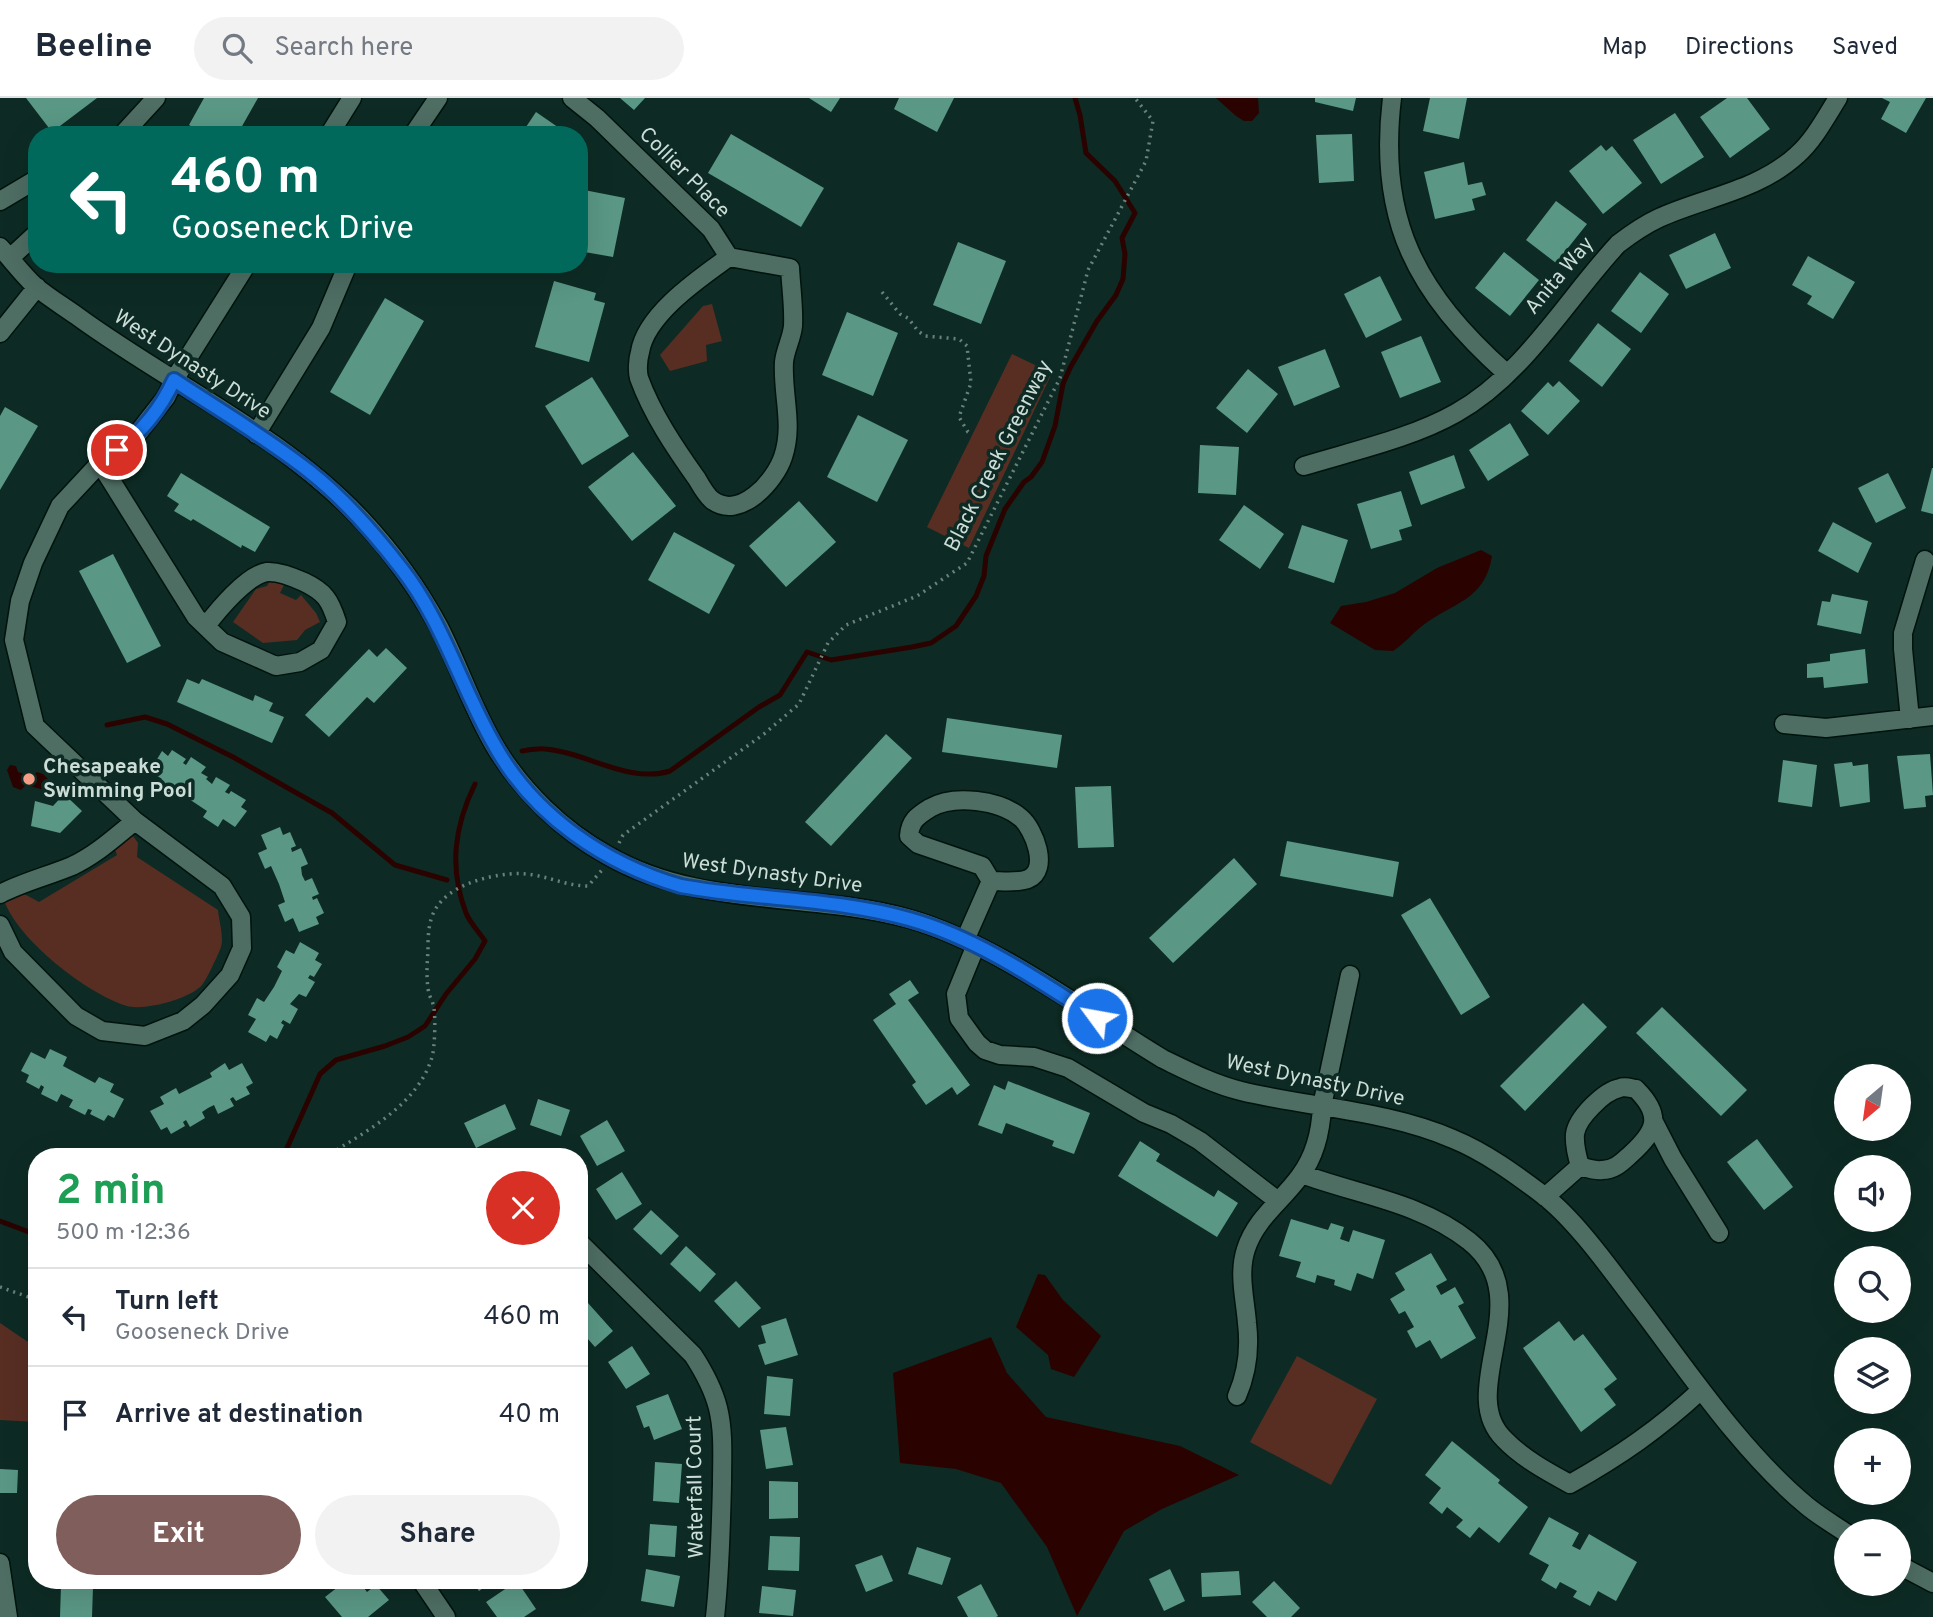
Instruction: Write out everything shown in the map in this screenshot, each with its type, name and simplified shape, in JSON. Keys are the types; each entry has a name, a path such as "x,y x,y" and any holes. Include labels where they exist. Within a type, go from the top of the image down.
{"street":[{"path":"130,126 156,98"},
{"path":"335,126 352,98"},
{"path":"419,126 438,98"},
{"name":"Collier Place","path":"572,98 597,118 711,229 729,257"},
{"path":"1392,98 1388,146 1392,193 1398,220 1409,249 1421,276 1451,319 1506,373"},
{"name":"Anita Way","path":"1304,466 1438,422 1476,400 1523,356 1618,244 1637,229 1662,217 1769,176 1798,154 1838,98"},
{"path":"0,201 28,184"},
{"path":"5,253 28,239"},
{"name":"West Dynasty Drive","path":"5,253 37,287 109,340 174,380 311,473 360,518 403,570 438,625 495,746 532,796 585,842 639,871 681,886 884,912 937,928 970,942 1190,1073 1241,1091 1394,1121 1453,1139 1478,1151 1545,1197 1581,1234 1617,1277 1701,1390 1786,1487 1834,1525"},
{"path":"729,257 790,268 793,326 784,361 789,407 788,436 783,457 772,480 757,494 736,506 723,506 710,499 659,420 638,375 640,349 656,319 678,297 729,257"},
{"path":"0,925 13,952 76,1016 102,1031 145,1036 183,1021 203,1005 230,975 242,948 242,917 222,886 135,821 35,726 7,639 33,563 60,506 100,463 135,437 166,397 241,273"},
{"path":"256,434 321,328 344,273"},
{"path":"0,333 37,287"},
{"path":"100,463 196,617 205,626 222,642 276,666 300,662 321,650 337,622 331,602 317,588 287,575 267,572 248,580 205,626"},
{"path":"1910,719 1903,659 1903,633 1925,560"},
{"path":"1784,724 1826,728 1933,716"},
{"path":"991,881 1027,880 1035,874 1039,864 1037,843 1021,818 986,801 968,800 934,806 914,818 909,827 909,836 918,844 982,866 991,881 956,994 960,1018 967,1031 985,1050 1000,1055 1034,1057 1068,1068 1144,1113 1171,1124 1200,1140 1278,1201"},
{"path":"0,894 26,881 71,866 97,852 135,821"},
{"path":"1237,1396 1247,1365 1248,1344 1242,1262 1253,1233 1302,1174 1321,1127 1322,1105 1350,975"},
{"path":"1622,1086 1636,1089 1653,1112 1652,1131 1645,1141 1617,1167 1601,1171 1580,1167 1575,1146 1575,1132 1579,1120 1613,1090 1622,1086"},
{"path":"1654,1122 1673,1159 1719,1233"},
{"path":"1545,1197 1580,1167"},
{"path":"1302,1174 1394,1201 1441,1222 1471,1242 1483,1254 1492,1270 1499,1296 1500,1322 1489,1373 1487,1398 1491,1419 1503,1439 1546,1471 1570,1484 1653,1432 1701,1390"},
{"name":"Waterfall Court","path":"588,1251 693,1355 714,1393 720,1421 722,1459 720,1557 715,1617"},
{"path":"0,1563 8,1617"},
{"path":"1911,1571 1933,1583"},
{"path":"427,1589 446,1617"}],"path":[{"name":"Black Creek Greenway","path":"618,845 623,835 764,734 799,704 827,646 846,625 917,596 967,563 1060,378 1088,270 1146,161 1153,121 1135,98"},
{"path":"882,292 900,314 908,318 925,336 959,339 967,346 971,383 959,417 972,434"},
{"path":"339,1148 398,1108 418,1086 432,1056 434,1005 429,993 427,969 429,931 434,911 444,898 471,883 509,874 532,873 576,886 588,886 599,876 601,870"},
{"path":"0,1287 28,1297"}],"shaded area":[{"path":"1216,98 1258,98 1259,113 1252,121 1244,121"},
{"path":"712,304 722,341 706,345 707,361 670,371 660,355 703,306"},
{"path":"1012,354 1052,373 969,548 927,527"},
{"path":"1481,550 1492,556 1488,571 1475,592 1422,626 1393,651 1375,650 1330,623 1341,606 1395,593 1437,568"},
{"path":"271,579 284,585 280,593 296,600 301,595 320,622 305,630 297,640 263,643 233,622 256,589 267,586"},
{"name":"Chesapeake Swimming Pool","path":"10,765 16,766 18,772 32,776 37,772 43,774 51,782 48,791 26,785 21,790 13,787 7,770"},
{"path":"133,836 138,843 137,857 218,910 222,934 221,947 202,985 188,995 144,1007 127,1006 111,1000 55,963 23,931 4,900 17,890 39,902 117,855 114,847"},
{"path":"1038,1274 1045,1275 1063,1300 1101,1336 1074,1377 1051,1369 1048,1355 1016,1327"},
{"path":"0,1323 28,1342 28,1422 0,1420"},
{"path":"991,1337 1007,1373 1046,1417 1180,1446 1239,1475 1162,1509 1124,1531 1077,1616 1047,1547 1001,1483 956,1469 900,1463 893,1373"},
{"path":"1297,1356 1377,1399 1331,1485 1250,1442"}],"building":[{"path":"26,98 97,98 60,126 47,126"},
{"path":"204,98 258,98 242,126 189,125"},
{"path":"620,98 645,98 634,110"},
{"path":"809,98 840,98 831,112"},
{"path":"899,98 954,98 937,132 894,109"},
{"path":"1315,98 1356,98 1353,111 1315,102"},
{"path":"1430,98 1467,98 1459,139 1423,131"},
{"path":"1727,98 1747,98 1770,129 1730,158 1700,117"},
{"path":"1882,98 1926,98 1906,133 1881,119 1890,102"},
{"path":"536,112 556,126 527,126"},
{"path":"1675,113 1704,157 1661,184 1633,140"},
{"path":"731,134 824,188 801,227 708,173"},
{"path":"1352,134 1354,181 1319,183 1316,135"},
{"path":"1601,145 1606,151 1612,146 1642,183 1603,214 1569,171"},
{"path":"1464,162 1468,185 1482,182 1486,195 1472,199 1475,210 1435,219 1424,172"},
{"path":"588,191 625,198 613,257 588,253"},
{"path":"1556,201 1587,224 1556,263 1526,240"},
{"path":"1715,233 1731,268 1686,289 1669,255"},
{"path":"958,242 1006,261 981,324 933,305"},
{"path":"1504,252 1539,280 1510,316 1475,288"},
{"path":"1808,256 1855,282 1833,319 1807,304 1812,296 1792,285"},
{"path":"1640,272 1669,294 1641,333 1611,311"},
{"path":"1380,276 1402,320 1366,338 1344,294"},
{"path":"554,281 596,293 594,300 605,303 589,362 535,347"},
{"path":"385,298 424,321 370,415 330,392"},
{"path":"847,312 898,333 873,396 822,375"},
{"path":"1598,323 1631,349 1602,387 1569,361"},
{"path":"1421,336 1441,382 1400,398 1381,352"},
{"path":"1325,349 1340,387 1294,406 1278,367"},
{"path":"1248,369 1278,394 1247,433 1216,408"},
{"path":"592,377 629,436 582,465 545,406"},
{"path":"1559,381 1580,401 1548,435 1521,411 1548,382 1553,387"},
{"path":"5,407 38,426 0,490 0,416"},
{"path":"858,415 908,440 877,502 827,477"},
{"path":"1510,423 1529,455 1488,481 1469,450"},
{"path":"1200,445 1239,447 1236,495 1198,493"},
{"path":"633,452 676,506 632,541 588,487"},
{"path":"1454,455 1465,488 1421,505 1409,472"},
{"path":"1933,468 1933,514 1921,511"},
{"path":"181,473 270,527 255,552 242,545 241,548 193,519 191,521 174,511 179,504 167,496"},
{"path":"1888,473 1906,508 1876,523 1858,488"},
{"path":"1401,491 1412,526 1399,530 1402,540 1371,549 1357,504"},
{"path":"799,501 836,542 786,587 749,546"},
{"path":"1244,505 1284,534 1260,569 1219,540"},
{"path":"1833,522 1872,543 1858,573 1818,551"},
{"path":"1302,525 1348,540 1334,583 1288,568"},
{"path":"674,532 735,565 709,614 648,580"},
{"path":"113,554 161,646 127,663 79,571"},
{"path":"1832,594 1868,601 1861,634 1817,625 1822,601 1830,602"},
{"path":"386,648 407,668 374,703 367,697 329,737 305,715 369,649 377,657"},
{"path":"1865,649 1868,683 1824,688 1823,677 1807,678 1807,664 1830,661 1830,654"},
{"path":"187,679 199,684 202,679 253,701 255,695 273,703 269,711 284,717 272,743 177,702"},
{"path":"947,718 1062,735 1057,768 942,752"},
{"path":"886,734 912,758 831,846 805,822"},
{"path":"172,750 186,759 183,763 186,765 191,757 206,767 201,773 208,777 206,779 212,784 216,777 230,785 225,792 229,794 231,791 246,800 241,807 247,811 235,827 223,819 218,827 203,817 207,811 176,790 172,796 158,786 162,779 150,771 162,751 168,756"},
{"path":"1930,754 1933,795 1925,796 1926,807 1904,809 1897,756"},
{"path":"1783,760 1817,765 1812,807 1778,802"},
{"path":"1852,762 1853,766 1868,764 1870,802 1840,807 1834,764"},
{"path":"1111,786 1114,847 1078,848 1075,787"},
{"path":"64,794 82,811 60,833 31,826 35,801 53,806"},
{"path":"280,827 283,835 290,832 296,846 291,848 292,852 301,848 308,864 301,867 302,875 305,881 312,878 319,894 312,897 313,900 317,898 324,913 316,917 319,924 299,932 293,918 285,922 278,905 285,902 279,884 271,866 265,869 258,853 267,849 261,835"},
{"path":"1287,841 1399,862 1393,897 1280,876"},
{"path":"1234,858 1257,884 1173,963 1149,938"},
{"path":"1430,898 1490,997 1461,1015 1401,915"},
{"path":"300,942 319,953 315,960 322,964 314,977 310,975 308,978 315,982 306,997 299,994 290,1004 298,1009 290,1024 283,1020 281,1023 284,1025 277,1039 270,1035 266,1042 248,1032 256,1019 248,1015 257,998 264,1002 274,987 282,971 277,967 286,950 294,954"},
{"path":"910,980 919,993 908,1000 970,1085 957,1095 952,1087 926,1105 912,1085 916,1082 873,1020 896,1004 889,994"},
{"path":"1583,1003 1607,1027 1525,1111 1500,1086"},
{"path":"1662,1007 1747,1090 1721,1116 1636,1033"},
{"path":"50,1049 67,1057 63,1066 95,1083 99,1077 114,1084 110,1092 124,1099 114,1118 108,1115 104,1121 90,1114 92,1110 88,1109 85,1115 69,1107 73,1100 61,1094 57,1102 41,1094 44,1087 41,1085 39,1089 26,1082 29,1075 21,1071 31,1052 45,1059"},
{"path":"225,1063 229,1070 242,1063 253,1083 246,1087 250,1094 236,1101 233,1097 230,1099 234,1106 218,1114 214,1105 208,1108 202,1112 205,1118 190,1127 186,1120 183,1122 185,1126 171,1134 167,1127 161,1130 150,1111 164,1104 160,1097 176,1088 179,1094 212,1077 210,1073"},
{"path":"1008,1081 1090,1113 1074,1154 1052,1146 1054,1141 1006,1123 1002,1134 978,1125 994,1085 1005,1090"},
{"path":"538,1099 570,1110 561,1136 530,1125"},
{"path":"505,1104 516,1129 476,1148 464,1123"},
{"path":"607,1120 625,1151 597,1166 580,1136"},
{"path":"1757,1139 1793,1187 1764,1210 1727,1162"},
{"path":"1140,1141 1160,1154 1156,1161 1214,1197 1218,1190 1238,1203 1217,1237 1118,1176"},
{"path":"622,1172 642,1204 616,1220 596,1189"},
{"path":"651,1210 679,1236 661,1255 633,1229"},
{"path":"1291,1219 1328,1230 1331,1223 1344,1227 1340,1239 1349,1242 1353,1230 1385,1240 1373,1279 1357,1273 1351,1291 1334,1285 1335,1280 1317,1275 1315,1283 1296,1277 1301,1262 1279,1256"},
{"path":"686,1246 716,1274 700,1292 670,1264"},
{"path":"1431,1253 1447,1280 1436,1286 1441,1295 1455,1287 1464,1303 1458,1306 1476,1338 1441,1359 1430,1340 1416,1348 1407,1331 1414,1327 1405,1311 1399,1314 1390,1299 1405,1290 1395,1273"},
{"path":"736,1281 761,1308 739,1328 714,1301"},
{"path":"588,1303 613,1331 595,1347 588,1339"},
{"path":"786,1318 798,1355 765,1365 758,1345 766,1343 761,1326"},
{"path":"1559,1321 1574,1341 1583,1334 1617,1379 1604,1389 1616,1405 1581,1432 1523,1348"},
{"path":"632,1346 650,1374 626,1389 608,1362"},
{"path":"767,1376 793,1379 790,1416 764,1414"},
{"path":"668,1394 682,1429 654,1440 649,1426 644,1428 636,1406"},
{"path":"786,1427 793,1465 766,1469 760,1430"},
{"path":"1452,1441 1528,1507 1499,1543 1479,1527 1470,1538 1456,1527 1463,1520 1447,1507 1442,1514 1429,1503 1441,1488 1425,1475"},
{"path":"655,1462 682,1464 679,1503 653,1501"},
{"path":"0,1469 18,1470 17,1493 0,1493"},
{"path":"769,1481 798,1482 798,1518 769,1519"},
{"path":"1549,1517 1579,1533 1572,1546 1580,1550 1589,1534 1637,1562 1616,1601 1598,1591 1590,1606 1573,1597 1577,1591 1560,1582 1556,1589 1541,1580 1549,1565 1529,1554"},
{"path":"650,1524 677,1526 675,1557 648,1555"},
{"path":"770,1536 800,1537 799,1571 768,1570"},
{"path":"917,1547 951,1558 942,1585 908,1574"},
{"path":"882,1555 893,1581 866,1592 855,1565"},
{"path":"646,1569 680,1576 674,1607 641,1601"},
{"path":"1170,1569 1185,1601 1164,1611 1149,1579"},
{"path":"1239,1571 1241,1595 1202,1597 1201,1573"},
{"path":"1274,1581 1300,1608 1291,1617 1267,1617 1252,1602"},
{"path":"981,1584 998,1616 996,1617 968,1617 957,1597"},
{"path":"762,1586 796,1590 793,1616 759,1613"},
{"path":"61,1589 93,1589 92,1617 60,1617"},
{"path":"335,1589 365,1589 367,1592 379,1589 389,1600 368,1617 342,1617 325,1597"},
{"path":"505,1589 522,1589 536,1609 524,1617 497,1617 486,1602"}],"waterway":[{"path":"522,751 560,751 623,771 654,774 670,771 780,695 807,652 831,660 912,647 931,643 956,626 976,596 984,576 986,556 1005,509 1042,462 1055,426 1063,384 1070,368 1097,321 1116,295 1123,279 1125,254 1122,238 1135,213 1115,181 1086,153 1075,98"},
{"path":"107,725 145,717 167,724 233,757 332,813 395,865 447,880"},
{"path":"287,1148 320,1074 336,1060 385,1046 408,1037 425,1026 446,994 475,959 485,941 466,913 457,880 458,832 475,784"},
{"path":"0,1221 28,1232"}],"place":[{"name":"Chesapeake Swimming Pool","path":"29,779"}],"route":[{"path":"117,450 135,437 166,397 174,380 311,473 360,518 403,570 438,625 495,746 514,775 552,816 611,858 681,886 860,908 911,919 976,945 1097,1018"}]}
